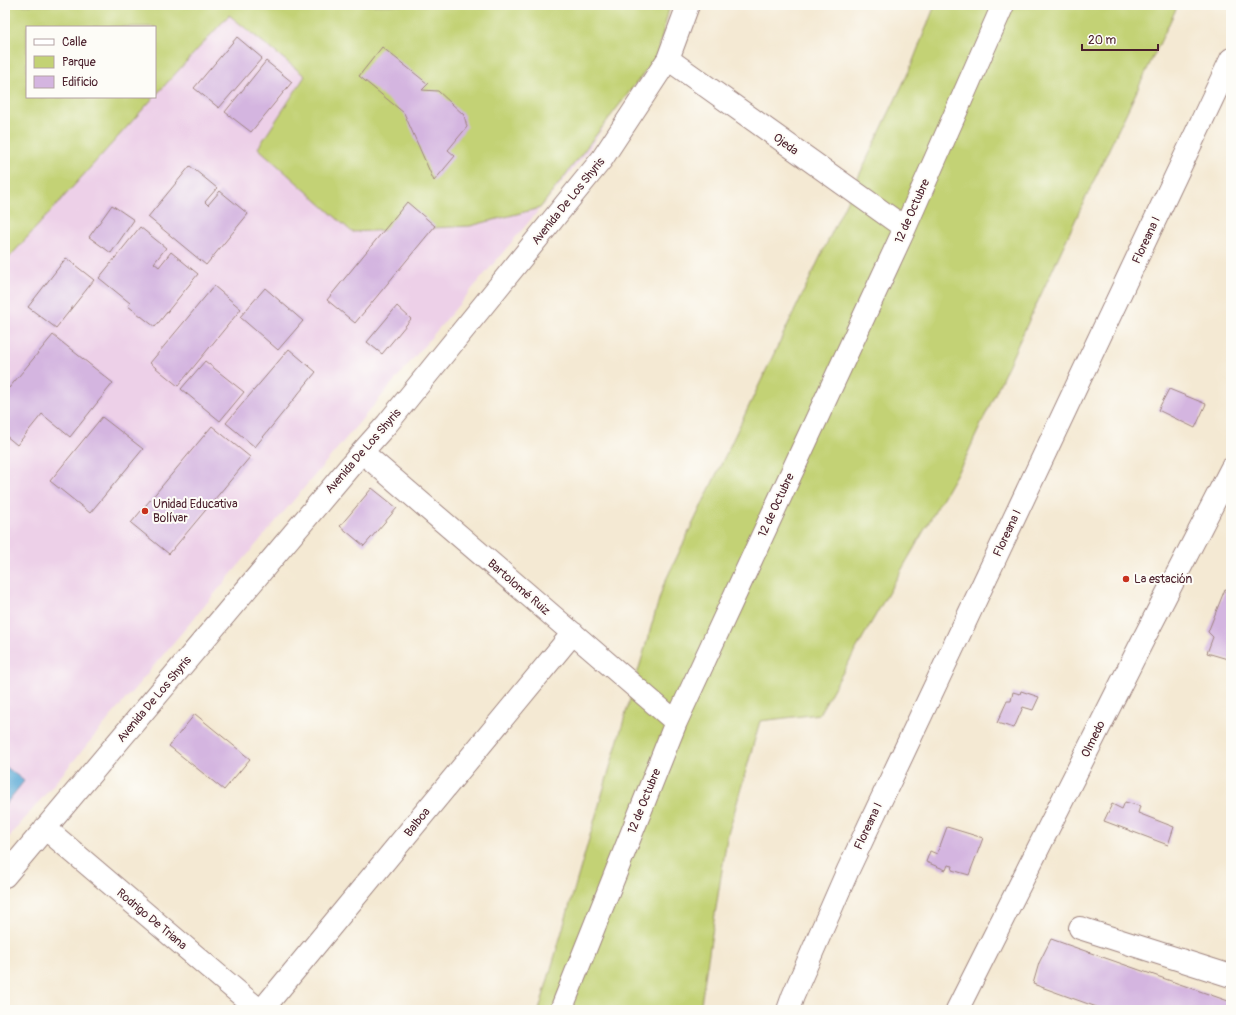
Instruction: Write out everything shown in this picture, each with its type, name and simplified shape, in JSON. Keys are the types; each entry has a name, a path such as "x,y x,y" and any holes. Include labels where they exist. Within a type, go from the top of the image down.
{"street":[{"name":"Avenida De Los Shyris","path":"5,876 387,424 602,159 668,59 688,5"},
{"name":"12 de Octubre","path":"561,1010 676,722 905,228 1003,5"},
{"name":"Ojeda","path":"668,59 905,228"},
{"name":"Floreana I","path":"788,1010 851,863 1231,59"},
{"name":"Bartolomé Ruiz","path":"362,452 676,722"},
{"name":"Olmedo","path":"958,1010 1140,645 1231,469"},
{"name":"Balboa","path":"262,1010 573,633"},
{"name":"Rodrigo De Triana","path":"45,828 259,1010"},
{"path":"1080,928 1231,976"}],"shaded area":[{"name":"Unidad Educativa Bolívar","path":"5,5 664,5 648,57 586,154 5,842"}],"green space":[{"path":"5,5 670,5 657,56 540,208 470,226 352,232 258,148 305,76 229,15 156,95 156,26 26,26 26,98 153,98 5,262"},
{"path":"935,5 1178,5 1086,197 965,459 819,714 760,721 727,838 700,1010 539,1010 663,586 909,71"}],"water":[{"path":"5,766 24,781 5,805"}],"building":[{"path":"237,37 262,58 219,108 194,88"},
{"path":"382,47 428,84 422,90 438,91 464,115 467,127 448,150 455,156 434,181 404,113 359,76"},
{"path":"266,61 292,82 251,132 225,112"},
{"path":"190,166 217,188 205,202 208,205 220,191 248,214 206,265 148,217"},
{"path":"407,202 435,226 355,323 327,300"},
{"path":"112,205 134,220 111,253 89,237"},
{"path":"140,227 166,248 154,263 159,267 171,252 198,274 155,327 128,306 130,303 99,278"},
{"path":"66,258 94,280 56,328 28,307"},
{"path":"214,286 241,309 178,386 150,363"},
{"path":"265,288 303,321 278,350 240,317"},
{"path":"397,306 411,319 382,354 367,342"},
{"path":"53,335 113,383 70,437 42,414 17,445 5,435 5,385 9,388"},
{"path":"289,349 316,372 255,447 226,423"},
{"path":"205,361 244,392 220,421 181,389"},
{"path":"1169,389 1206,404 1195,428 1158,410"},
{"path":"102,417 143,449 90,513 50,481"},
{"path":"212,426 250,457 169,554 131,523"},
{"path":"372,488 397,508 364,546 340,526"},
{"path":"1225,589 1231,591 1231,660 1207,653 1213,637 1208,632"},
{"path":"1021,691 1039,697 1033,710 1023,707 1014,728 997,723 1007,701 1011,701 1013,692 1020,694"},
{"path":"195,714 250,759 224,790 169,746"},
{"path":"1125,802 1140,806 1138,813 1174,827 1168,845 1104,821 1112,804 1122,809"},
{"path":"947,827 983,838 969,875 952,870 953,866 948,865 946,870 926,862 930,851 937,854"},
{"path":"1051,939 1231,1002 1231,1010 1105,1010 1033,984 1039,963"}],"place":[{"name":"Unidad Educativa Bolívar","path":"145,511"},
{"name":"La estación","path":"1126,579"}]}
